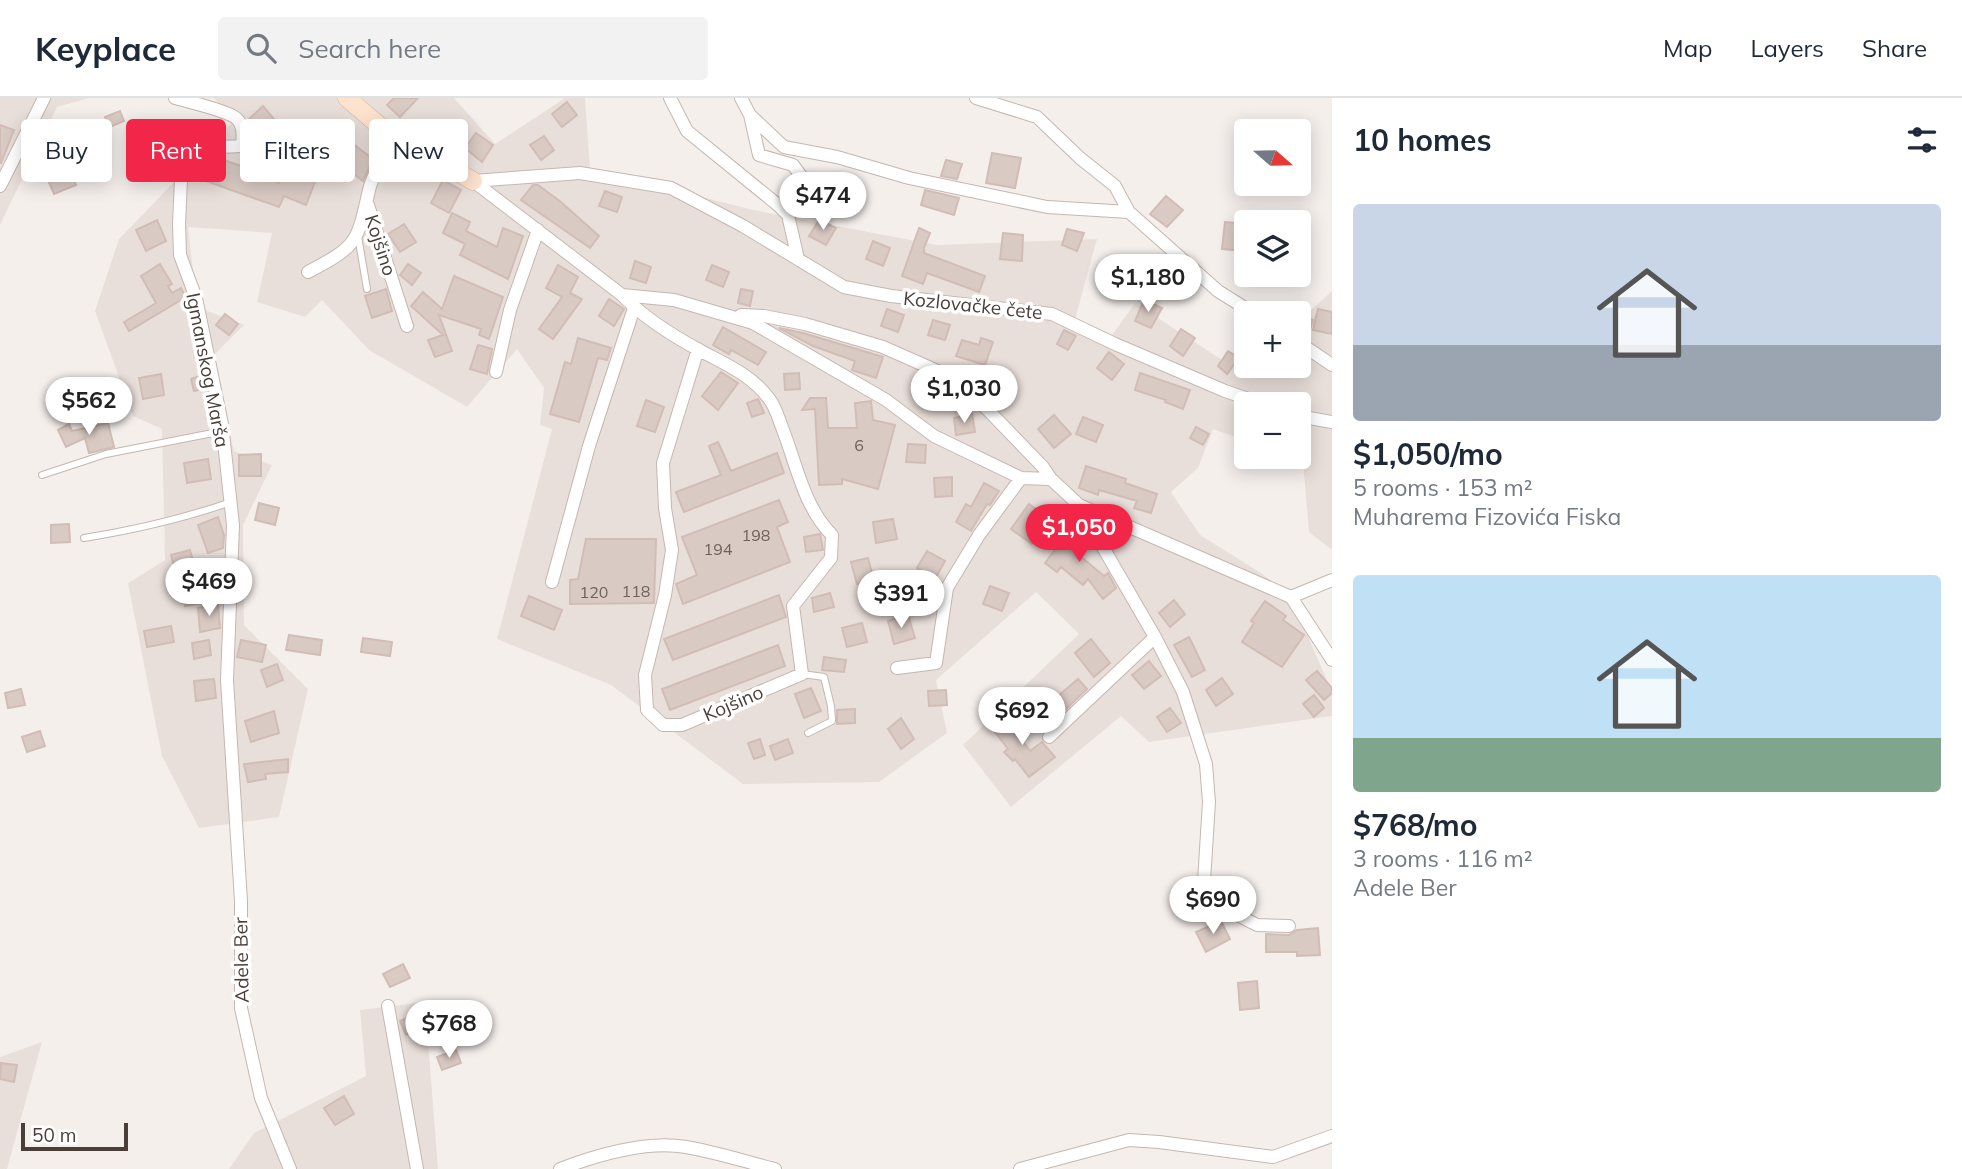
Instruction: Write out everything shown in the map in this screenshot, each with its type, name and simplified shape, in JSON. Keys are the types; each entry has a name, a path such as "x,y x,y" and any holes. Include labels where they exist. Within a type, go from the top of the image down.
{"street":[{"path":"0,186 44,98"},
{"name":"Igmanskog Marša","path":"175,98 236,119 243,131 242,146 221,147 203,142 191,147 182,158 178,225 180,255 196,298 222,430 231,502 233,525 227,680 231,743"},
{"path":"347,98 371,119"},
{"path":"670,98 687,131 788,215 798,259"},
{"path":"741,98 750,115 759,155 793,165 804,180 817,189 815,197 788,215"},
{"path":"976,98 1037,117 1080,158 1115,186 1129,212 1218,291 1234,301"},
{"path":"750,115 784,147 837,157 909,178 1047,206 1129,212"},
{"name":"Kozlovačke čete","path":"473,181 580,173 671,188 844,286 891,296 1052,314 1115,344 1234,394"},
{"path":"468,178 622,295 634,308 698,349 746,374 771,401 798,468 807,501 832,536 831,558 793,606 802,674"},
{"name":"Kojšino","path":"308,272 342,254 358,236 372,182"},
{"name":"Kojšino","path":"368,205 407,326"},
{"path":"496,372 510,310 538,230"},
{"path":"622,295 674,300 753,323 886,400 934,436 1021,478 1051,478"},
{"path":"552,582 589,446 634,308"},
{"path":"727,314 764,316 806,324 883,347 944,374 986,408 1079,505 1155,637 1183,692 1206,764 1209,802 1204,881 1216,904 1258,925 1289,926"},
{"name":"Kojšino","path":"698,349 663,463 665,508 672,550 665,595 645,675 647,710 663,725 682,725 802,674"},
{"path":"1311,351 1332,365"},
{"path":"1311,418 1332,422"},
{"path":"897,668 936,663 947,588 979,535 1021,478"},
{"path":"1079,505 1291,597 1327,639 1332,660"},
{"path":"1291,597 1332,580"},
{"path":"1049,737 1155,637"},
{"name":"Adele Ber","path":"231,743 241,901 241,1007 261,1098 290,1169"},
{"path":"388,1006 417,1169"},
{"path":"1020,1169 1129,1140 1273,1157 1332,1136"},
{"path":"560,1169 596,1155 643,1147 684,1147 775,1169"}],"lane":[{"path":"358,236 367,289"},
{"path":"42,475 106,454 222,430"},
{"path":"84,538 185,518 231,502"},
{"path":"802,674 824,677 831,706 832,721 808,733"}],"shaded area":[{"path":"0,98 89,98 57,107 51,119 21,119 21,182 0,225"},
{"path":"214,98 454,98 495,144 565,98 585,98 590,168 753,210 937,245 1097,239 1073,327 1105,345 1135,303 1234,368 1234,378 1311,378 1311,310 1332,291 1332,550 1309,532 1304,469 1311,469 1311,392 1234,392 1234,437 1213,429 1198,468 1171,492 1200,535 1261,573 1291,597 1332,692 1332,716 1149,742 1121,716 1011,807 963,745 1079,634 1036,592 936,680 947,733 879,782 743,784 611,685 497,639 552,429 540,425 544,388 517,349 467,407 369,350 322,300 305,317 257,302 272,233 188,227 197,307 244,325 210,359 234,451 272,465 243,525 244,625 308,689 279,817 199,828 162,756 128,583 165,560 162,429 133,416 95,311 119,239 174,182 226,182 226,128 233,121"},
{"path":"425,1002 438,1169 229,1169 254,1133 366,1076 360,1010"},
{"path":"42,1042 7,1169 0,1169 0,1057"}],"building":[{"path":"394,98 418,98 400,117 387,105"},
{"path":"567,102 577,115 562,127 552,114"},
{"path":"263,106 274,119 249,119"},
{"path":"120,111 124,121 112,126 112,119 105,117"},
{"path":"0,125 14,130 1,163 0,163"},
{"path":"476,133 493,145 482,162 468,150 468,144"},
{"path":"544,136 554,150 541,160 530,145"},
{"path":"355,145 369,156 369,168 363,181 355,175"},
{"path":"992,153 1021,158 1015,188 986,183"},
{"path":"946,160 962,164 957,179 941,176"},
{"path":"226,161 240,166 240,182 315,182 306,205 284,196 279,207 209,182 226,182"},
{"path":"49,182 75,182 76,185 54,194"},
{"path":"442,182 461,190 449,213 431,203"},
{"path":"533,185 538,185 561,202 599,236 590,248 521,200"},
{"path":"925,190 959,198 954,215 921,205"},
{"path":"605,191 622,197 617,212 599,206"},
{"path":"1166,196 1183,210 1167,227 1150,214"},
{"path":"452,213 470,222 466,231 497,247 503,228 523,236 508,279 460,255 465,244 443,233"},
{"path":"157,220 166,241 146,251 136,230"},
{"path":"819,220 836,228 826,245 809,236"},
{"path":"1225,222 1234,223 1234,250 1222,249"},
{"path":"404,224 416,242 400,252 388,234"},
{"path":"919,228 930,233 924,253 985,276 979,292 927,273 923,284 902,276"},
{"path":"1067,229 1084,233 1077,251 1062,245"},
{"path":"1003,233 1023,235 1022,261 1000,259"},
{"path":"873,241 890,248 883,266 866,259"},
{"path":"635,261 651,267 646,283 630,278"},
{"path":"160,264 172,284 168,286 172,293 181,288 186,297 129,331 124,322 156,303 141,276"},
{"path":"408,264 421,273 412,285 400,275"},
{"path":"558,265 578,277 570,293 582,299 553,339 539,329 562,297 546,288"},
{"path":"712,265 729,272 723,287 706,280"},
{"path":"454,276 503,297 489,339 479,335 481,329 439,315 452,351 435,357 428,340 443,335 411,306 423,292 442,309"},
{"path":"386,289 392,311 372,318 365,296"},
{"path":"741,289 753,291 750,306 738,303"},
{"path":"609,299 624,309 614,326 599,316"},
{"path":"1144,300 1162,308 1151,328 1135,321"},
{"path":"887,309 904,315 898,332 881,326"},
{"path":"1318,309 1332,312 1332,334 1313,330"},
{"path":"225,314 238,324 229,335 216,325"},
{"path":"933,320 950,325 945,340 928,335"},
{"path":"723,327 766,352 758,365 731,350 729,354 713,345"},
{"path":"779,328 883,357 876,378 852,370 855,361 813,346"},
{"path":"1181,329 1195,338 1183,356 1170,346"},
{"path":"1064,330 1076,336 1068,350 1057,344"},
{"path":"578,338 611,348 607,360 598,358 579,422 550,414 565,362 571,364"},
{"path":"981,338 993,342 985,365 956,356 962,340 979,345"},
{"path":"478,345 492,349 487,374 470,369"},
{"path":"1228,351 1234,355 1234,365 1227,374 1218,366"},
{"path":"1109,352 1124,364 1112,380 1097,368"},
{"path":"721,372 738,383 718,410 702,396"},
{"path":"799,373 800,389 785,390 784,374"},
{"path":"1140,373 1190,390 1183,409 1165,402 1166,400 1135,390"},
{"path":"161,374 164,395 143,399 139,378"},
{"path":"203,375 206,388 194,391 191,379"},
{"path":"939,384 940,400 924,394 924,385"},
{"path":"810,398 826,398 828,428 857,428 855,403 871,401 873,420 895,425 878,489 842,479 842,484 819,485 815,409 802,410"},
{"path":"758,399 764,413 752,417 747,403"},
{"path":"646,400 664,407 655,432 637,426"},
{"path":"972,414 975,432 956,435 954,418"},
{"path":"1054,415 1071,434 1054,448 1038,429"},
{"path":"1083,417 1103,425 1096,442 1076,434"},
{"path":"108,423 114,447 89,453 85,438 66,447 58,430 69,424 72,431"},
{"path":"1196,427 1209,434 1203,445 1190,438"},
{"path":"718,442 731,471 777,453 784,473 684,512 676,492 721,475 709,446"},
{"path":"908,444 926,445 925,463 906,462"},
{"path":"261,454 261,476 239,476 239,455"},
{"path":"208,459 211,479 187,483 184,463"},
{"path":"1086,466 1126,479 1125,483 1157,494 1151,513 1134,508 1137,501 1099,490 1098,495 1079,488"},
{"path":"952,477 952,496 935,497 934,478"},
{"path":"984,483 999,491 990,505 987,504 971,531 956,522 966,504 971,507"},
{"path":"779,500 788,522 777,527 790,562 683,604 676,584 697,575 682,537"},
{"path":"259,503 279,508 275,525 255,520"},
{"path":"1029,504 1044,515 1036,525 1043,530 1032,544 1011,529"},
{"path":"218,517 224,535 223,548 208,553 198,525"},
{"path":"893,519 897,539 876,543 873,522"},
{"path":"69,524 70,542 51,543 51,525"},
{"path":"1072,527 1084,536 1074,551 1104,576 1108,573 1116,588 1103,599 1088,579 1083,585 1061,567 1057,572 1045,563"},
{"path":"820,534 823,550 806,552 804,537"},
{"path":"586,539 656,539 654,603 570,604 570,580 578,579"},
{"path":"190,550 204,602 185,606 171,555"},
{"path":"927,551 945,561 935,579 917,568"},
{"path":"868,558 874,580 857,584 851,562"},
{"path":"990,586 1009,593 1002,611 983,604"},
{"path":"830,593 834,607 814,612 812,598"},
{"path":"779,595 786,617 673,660 664,639"},
{"path":"529,596 562,610 554,630 521,616"},
{"path":"1174,600 1185,614 1170,627 1159,613"},
{"path":"1265,601 1286,616 1283,620 1304,635 1282,667 1242,642 1254,623 1251,621"},
{"path":"218,605 220,628 200,632 198,608"},
{"path":"908,615 915,638 894,644 888,621"},
{"path":"862,623 867,642 847,647 842,628"},
{"path":"171,626 174,642 147,647 144,631"},
{"path":"289,635 322,640 320,655 286,650"},
{"path":"1189,637 1205,670 1192,677 1174,645"},
{"path":"363,638 392,642 390,656 361,652"},
{"path":"1091,639 1110,663 1094,677 1075,653"},
{"path":"209,640 211,655 194,659 192,643"},
{"path":"241,640 266,645 262,662 237,657"},
{"path":"778,645 785,666 670,710 662,689"},
{"path":"824,657 846,660 844,672 822,670"},
{"path":"1149,661 1161,676 1144,689 1132,675"},
{"path":"277,664 283,680 267,687 261,670"},
{"path":"1317,671 1332,688 1332,693 1324,700 1306,680"},
{"path":"1222,678 1233,694 1216,706 1206,690"},
{"path":"214,679 216,698 196,701 194,681"},
{"path":"1078,679 1087,689 1053,721 1043,709"},
{"path":"811,688 821,711 804,718 795,694"},
{"path":"21,689 25,705 8,708 5,693"},
{"path":"946,690 947,705 929,706 928,691"},
{"path":"1314,695 1324,708 1314,717 1303,704"},
{"path":"1170,708 1181,723 1167,732 1157,717"},
{"path":"855,709 855,723 837,724 837,710"},
{"path":"274,711 279,733 251,742 245,721"},
{"path":"1010,713 1022,729 1017,733 1030,751 1042,742 1055,757 1029,777 1015,759 1013,761 1004,752 1008,749 992,728"},
{"path":"901,718 914,739 901,749 888,729"},
{"path":"40,731 45,746 27,752 22,737"},
{"path":"760,739 765,755 754,759 748,743"},
{"path":"788,739 793,753 775,760 770,746"},
{"path":"288,759 288,772 265,774 266,779 248,782 244,764"},
{"path":"1221,921 1230,939 1206,952 1196,932"},
{"path":"1318,928 1320,955 1297,956 1297,952 1266,952 1266,934 1289,935 1297,930"},
{"path":"403,964 410,978 390,987 383,974"},
{"path":"1257,981 1259,1008 1240,1010 1238,983"},
{"path":"417,1014 423,1028 406,1035 400,1021"},
{"path":"456,1050 461,1063 442,1070 437,1057"},
{"path":"1,1063 17,1065 14,1082 0,1079"},
{"path":"344,1096 354,1114 335,1125 324,1108"}]}
